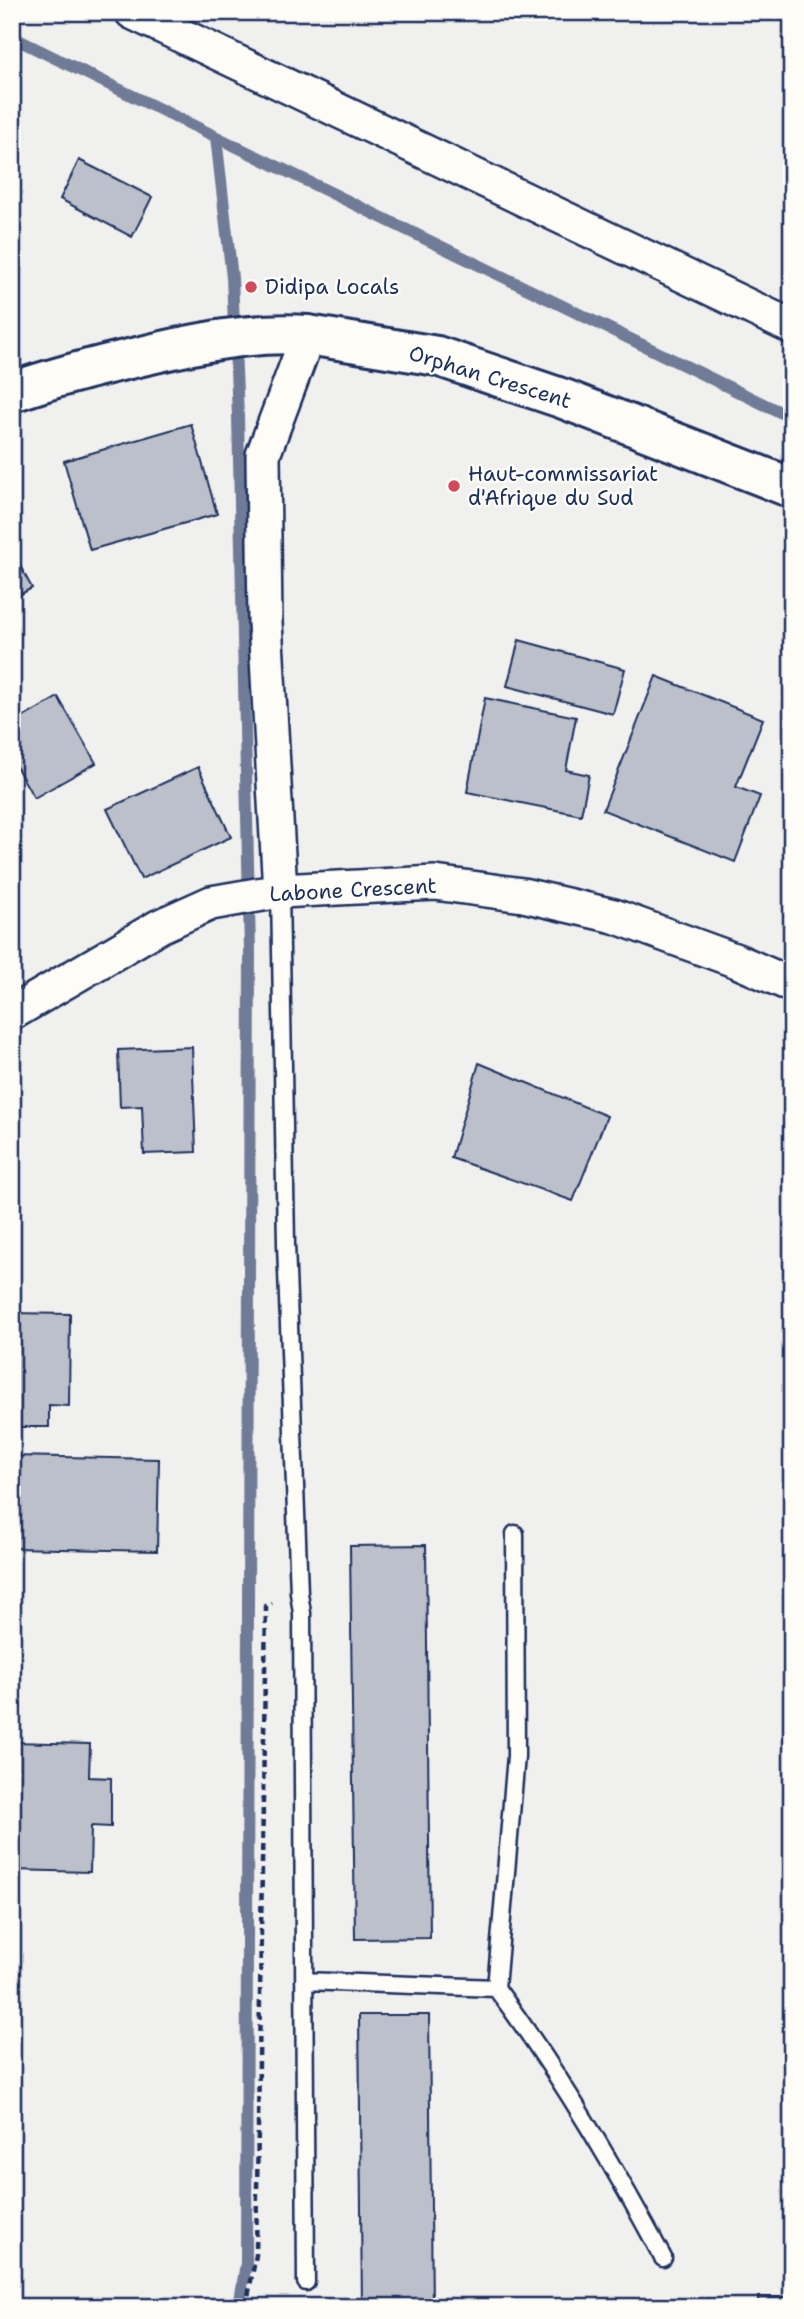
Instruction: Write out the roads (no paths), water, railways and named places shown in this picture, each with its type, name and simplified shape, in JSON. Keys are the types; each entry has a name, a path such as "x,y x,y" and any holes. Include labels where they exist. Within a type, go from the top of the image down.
{"street":[{"path":"132,12 792,327"},
{"path":"280,891 265,622 263,455 297,334"},
{"name":"Orphan Crescent","path":"12,392 60,375 201,342 297,334 438,356 564,399 792,488"},
{"name":"Labone Crescent","path":"12,1013 160,926 211,903 280,891 435,883 523,895 614,916 737,961 792,985"}],"lane":[{"path":"280,891 286,1244 299,1593 302,1613 306,2282"},
{"path":"515,1534 516,1756 496,1988 538,2047 663,2258"},
{"path":"304,1981 496,1988"}],"waterway":[{"path":"12,37 792,418"},
{"path":"216,137 232,278 238,416 250,951 246,2263 239,2307"}],"place":[{"name":"Didipa Locals","path":"251,287"},
{"name":"Haut-commissariat d'Afrique du Sud","path":"454,486"}]}
